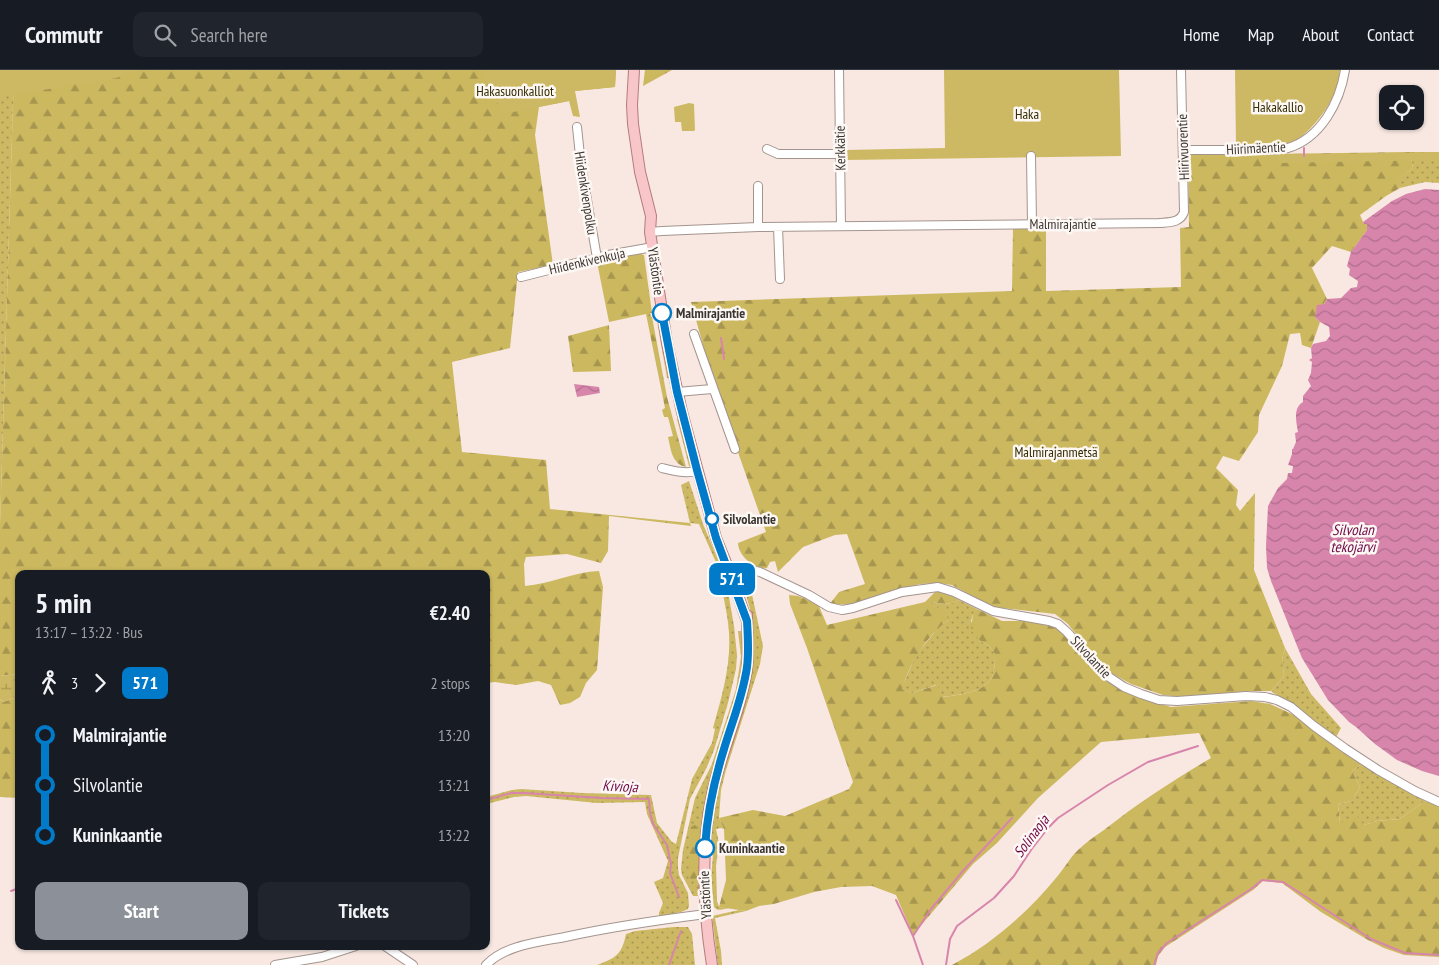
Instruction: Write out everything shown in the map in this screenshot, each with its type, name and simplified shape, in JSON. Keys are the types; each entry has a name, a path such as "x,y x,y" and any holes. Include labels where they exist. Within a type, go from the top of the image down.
{"main road":[{"name":"Ylästöntie","path":"634,70 633,124 642,202 653,247 667,343 677,392 716,538 734,574 747,621 748,646 744,684 717,775 708,816 704,855 706,914 712,965"}],"street":[{"name":"Kerkkätie","path":"839,70 841,226"},
{"name":"Hiirivuorentie","path":"1176,221 1181,219 1184,212 1181,70"},
{"name":"Hiirimäentie","path":"1184,150 1272,150 1286,148 1303,141 1314,133 1327,117 1343,83 1344,70"},
{"name":"Hiidenkivenpolku","path":"577,127 581,165 597,258"},
{"path":"767,149 778,154 840,154"},
{"path":"1032,156 1032,224"},
{"path":"758,186 758,227"},
{"name":"Malmirajantie","path":"650,232 758,227 1159,223 1176,221"},
{"path":"778,227 780,279"},
{"name":"Hiidenkivenkuja","path":"521,277 597,258 653,247"},
{"path":"694,334 712,389 735,449"},
{"path":"677,392 712,389"},
{"path":"662,468 689,473 697,470"},
{"name":"Silvolantie","path":"734,574 747,569 760,572 809,595 828,607 842,610 902,592 938,587 954,592 993,611 1049,621 1058,624 1067,632 1102,673 1141,694 1159,700 1177,701 1246,696 1277,700 1291,707 1330,738 1378,770 1414,791 1439,802"},
{"path":"486,965 495,957 538,943 602,929 706,914"},
{"path":"275,965 322,957 344,950"},
{"path":"391,950 413,965"}],"green space":[{"path":"0,70 14,70 0,525"},
{"path":"0,70 140,70 116,78 0,97"},
{"path":"14,70 616,70 615,87 575,91 569,101 539,107 535,135 553,265 518,272 510,348 452,362 462,452 546,460 550,509 690,523 691,526 609,516 608,551 601,563 567,554 526,557 524,564 525,586 580,573 599,571 603,587 597,670 586,683 580,697 570,703 560,705 551,685 538,681 516,685 490,683 490,570 15,570 15,674 0,676 0,525"},
{"name":"Hakasuonkalliot","path":"482,70 616,70 615,87 575,91 580,117 573,116 569,101 503,114"},
{"path":"645,70 672,70 643,86"},
{"name":"Haka","path":"944,70 1119,70 1121,156 845,160 845,150 945,148"},
{"name":"Hakakallio","path":"1235,70 1340,70 1339,82 1335,93 1310,129 1294,142 1281,146 1268,146 1236,145"},
{"path":"689,103 694,104 695,130 682,131 681,122 675,122 674,107"},
{"path":"1410,152 1439,152 1439,183 1425,182 1400,188 1395,180 1413,168"},
{"name":"Malmirajanmetsä","path":"1410,152 1413,168 1396,180 1400,188 1360,215 1364,224 1367,224 1367,230 1351,252 1332,246 1312,268 1327,299 1315,317 1320,322 1311,348 1302,345 1300,333 1290,334 1282,366 1259,415 1258,432 1239,461 1223,456 1216,468 1238,490 1236,505 1240,511 1255,493 1254,570 1285,648 1282,659 1284,676 1271,691 1182,697 1163,695 1131,684 1111,673 1095,659 1068,624 1055,614 993,607 952,585 939,583 920,584 853,604 829,605 839,592 865,584 847,534 835,535 803,547 778,572 775,561 770,562 767,568 762,568 752,564 744,557 738,543 766,532 714,384 691,302 1012,291 1013,229 1046,229 1046,291 1181,287 1180,228 1189,227 1188,155"},
{"path":"1439,152 1439,160 1277,163 1278,155"},
{"path":"638,253 644,255 652,313 650,313 667,397 686,467 675,460 671,451 668,437 673,436 668,417 664,417 662,410 665,408 646,314 609,322 597,262"},
{"path":"657,321 662,337 669,378 667,378"},
{"path":"609,325 611,371 573,372 568,336"},
{"path":"679,418 691,467 689,466 677,419"},
{"path":"689,481 703,524 724,574 719,574 718,567 699,524 690,523 681,485"},
{"path":"754,573 757,574 754,582 750,585 763,646 760,664 721,790 719,818 724,829 716,829 719,843 716,866 717,901 719,907 729,908 719,910 714,907 711,879 714,843 710,828 752,630 750,609 744,588 749,583 748,576"},
{"path":"720,579 726,580 734,626 737,655 736,669 714,750 690,799 678,858 679,875 688,893 689,906 688,909 681,912 662,916 659,913 663,903 654,882 663,878 668,861 647,814 645,802 597,803 526,796 490,803 490,796 521,789 651,795 657,823 672,842 676,844 692,779 712,743 715,729 713,728 723,693 729,657 727,612"},
{"path":"935,592 944,592 959,600 946,604 931,602 930,604 946,611 948,620 926,642 914,660 902,689 912,693 937,685 943,697 972,692 986,685 993,674 995,654 971,630 973,613 977,609 1002,621 1026,621 1063,631 1089,665 1106,681 1135,696 1171,707 1251,701 1270,704 1294,715 1361,764 1352,771 1360,787 1351,801 1338,804 1340,823 1357,816 1364,825 1377,821 1400,819 1425,801 1439,806 1439,957 1404,955 1384,948 1321,912 1282,883 1263,881 1253,890 1165,947 1158,956 1156,965 952,965 967,957 1008,927 1045,891 1074,854 1087,842 1143,801 1211,758 1199,733 1101,742 1038,798 997,843 973,864 913,935 896,895 872,886 841,887 814,892 746,911 719,907 726,880 724,829 719,818 753,810 785,816 849,789 853,782 790,604 789,595 798,596 818,604 827,625 925,602"},
{"path":"959,600 977,609 971,621 979,640 990,647 995,654 994,669 990,680 986,685 972,692 942,697 936,685 912,693 901,689 916,655 938,628 948,620 929,604 931,602 942,604"},
{"path":"738,631 741,631 744,646 743,672 699,868 699,896 693,896 682,875 683,850 695,798 712,764 736,689 741,657"},
{"path":"1285,648 1311,694 1341,728 1335,739 1271,691 1284,676 1282,659"},
{"path":"15,674 15,697 3,702 0,699 0,676"},
{"path":"15,697 15,798 0,797 0,699 3,702"},
{"path":"1361,764 1425,801 1400,819 1377,821 1364,825 1340,823 1338,804 1351,801 1360,787 1352,771"},
{"path":"695,825 701,829 697,878 691,881 689,875 691,827"},
{"path":"739,910 746,911 715,918 722,965 718,965 712,916"},
{"path":"688,927 692,934 695,965 597,965 609,960 620,951 626,934 635,931"}],"water":[{"name":"Silvolan tekojärvi","path":"1425,189 1439,190 1439,776 1397,760 1349,722 1328,700 1302,658 1271,581 1267,568 1266,546 1268,506 1278,488 1287,479 1288,473 1292,473 1293,466 1288,465 1296,442 1295,433 1298,432 1296,411 1303,402 1303,396 1311,386 1308,380 1311,373 1312,362 1309,360 1312,358 1311,348 1313,344 1326,341 1330,336 1329,327 1315,317 1317,305 1324,304 1327,299 1341,298 1351,288 1357,287 1358,281 1349,275 1350,269 1347,266 1351,252 1367,230 1367,224 1363,222 1392,201 1406,194"},
{"path":"574,384 599,387 600,393 577,397"}],"waterway":[{"path":"1304,148 1304,156"},
{"path":"721,338 724,359"},
{"name":"Solinaoja","path":"946,965 950,939 957,926 994,898 1014,876 1031,850 1058,818 1108,785 1148,762 1198,746"},
{"name":"Kivioja","path":"490,799 511,793 524,793 649,799 653,824 667,845 671,864 670,873 679,897"},
{"path":"913,936 931,909 1012,818"},
{"path":"1154,965 1158,953 1167,943 1262,880 1283,882 1371,939 1405,953 1439,955"},
{"name":"Kivioja","path":"11,891 15,890"},
{"path":"896,900 913,936 923,965"},
{"name":"Kivioja","path":"669,965 681,931"}],"bus line":[{"name":"571","path":"662,313 677,392 697,470 716,538 747,621 748,631 748,657 744,684 712,794 705,848"}],"place":[{"name":"Malmirajantie","path":"662,313"},
{"name":"Silvolantie","path":"712,519"},
{"name":"Kuninkaantie","path":"705,848"}]}
